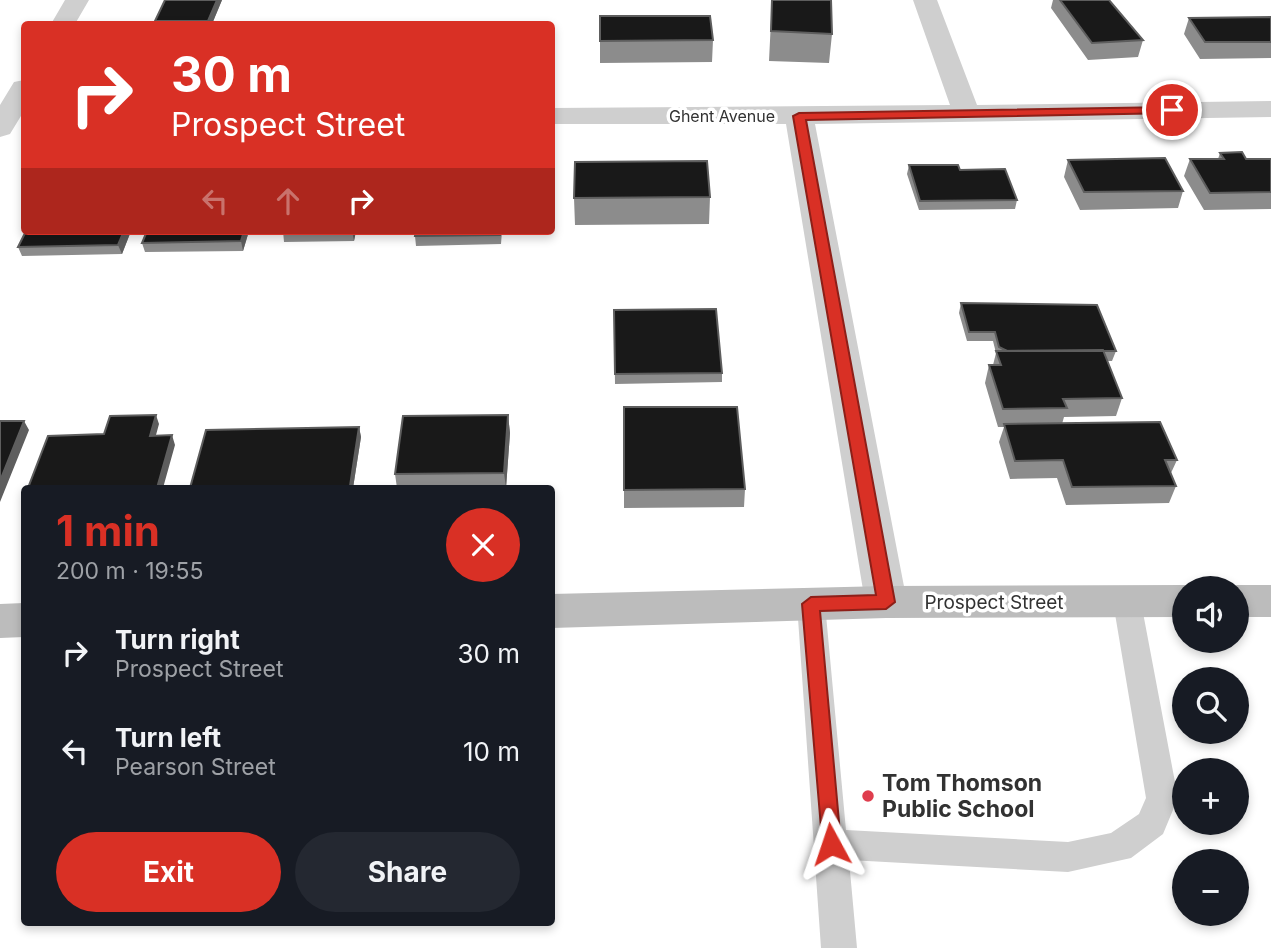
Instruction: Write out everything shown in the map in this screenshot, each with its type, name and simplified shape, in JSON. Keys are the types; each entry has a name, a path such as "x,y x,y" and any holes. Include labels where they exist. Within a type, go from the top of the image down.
{"street":[{"path":"65,21 78,0"},
{"path":"925,0 966,112"},
{"path":"0,128 21,93"},
{"name":"Ghent Avenue","path":"555,116 799,116 1271,109"},
{"path":"799,116 886,602"},
{"path":"0,139 21,136"},
{"name":"Prospect Street","path":"555,611 886,602 1172,601"},
{"path":"1249,601 1271,601"},
{"path":"0,621 21,620"}],"lane":[{"path":"831,844 1068,857 1119,847 1151,824 1163,798 1127,602"},
{"path":"811,604 839,948"}],"building":[{"path":"165,0 217,0 208,21 155,21"},
{"path":"772,0 831,0 832,34 771,31"},
{"path":"1060,0 1109,0 1143,40 1092,43"},
{"path":"600,16 710,16 713,40 600,41"},
{"path":"1271,17 1271,42 1205,42 1189,18"},
{"path":"1242,152 1246,159 1271,159 1271,192 1210,193 1190,159 1224,159 1220,153"},
{"path":"1165,158 1183,191 1084,192 1068,160"},
{"path":"707,161 710,197 574,198 575,162"},
{"path":"909,165 958,165 960,170 1005,169 1017,200 920,201"},
{"path":"24,235 122,235 118,245 18,247"},
{"path":"145,235 243,235 241,241 142,243"},
{"path":"415,235 500,235 415,236"},
{"path":"961,303 1097,305 1116,351 1007,351 999,347 995,332 969,332"},
{"path":"716,309 722,373 615,374 614,310"},
{"path":"1103,350 1122,398 1063,399 1067,408 1003,409 989,365 1001,365 996,351"},
{"path":"624,407 737,407 745,489 624,490"},
{"path":"156,415 150,436 172,435 158,485 29,485 48,436 104,434 110,416"},
{"path":"508,415 504,473 395,474 403,416"},
{"path":"0,421 24,421 0,481"},
{"path":"1160,422 1177,460 1165,460 1176,486 1072,487 1063,460 1015,461 1004,424"},
{"path":"359,427 350,485 191,485 206,430"}],"place":[{"name":"Tom Thomson Public School","path":"868,796"}],"route":[{"path":"831,844 811,604 886,602 799,116 1172,110"}]}
